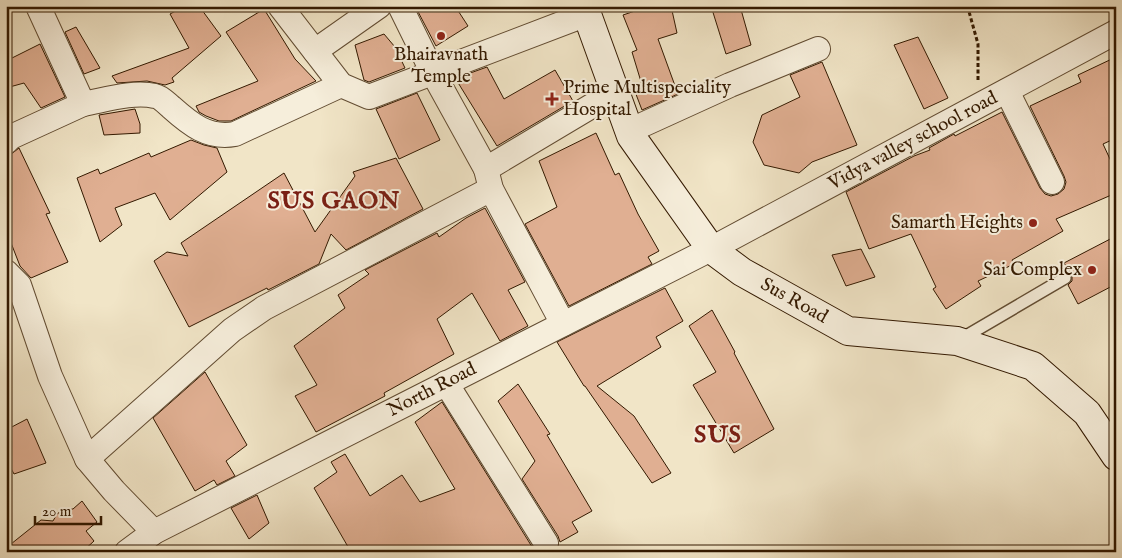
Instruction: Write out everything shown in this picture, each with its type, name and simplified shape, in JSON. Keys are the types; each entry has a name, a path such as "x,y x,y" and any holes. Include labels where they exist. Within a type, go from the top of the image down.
{"main road":[{"name":"Sus Road","path":"586,10 632,136 711,249 742,272 848,331 957,341 1033,366 1087,413 1116,456"}],"street":[{"path":"38,6 83,104"},
{"path":"280,6 341,85 369,97 586,10"},
{"path":"315,51 379,6"},
{"path":"400,6 563,324"},
{"name":"Vidya valley school road","path":"711,249 1116,32"},
{"path":"629,130 730,85 818,49"},
{"path":"6,142 11,137 83,104 134,95 158,96 201,130 216,136 226,136 235,134 341,85"},
{"path":"1007,91 1052,182"},
{"path":"87,459 232,330 264,308 488,179 615,92"},
{"name":"North Road","path":"127,552 446,384 711,249"},
{"path":"11,283 87,459 153,540"},
{"path":"446,384 546,543"}],"lane":[{"path":"957,341 1065,278"}],"path":[{"path":"967,6 978,44 978,106"}],"building":[{"path":"185,6 199,6 221,36 172,78 174,82 165,85 147,81 117,83 112,76 189,48 170,14"},
{"name":"Bhairavnath Temple","path":"415,6 455,6 468,26 436,46"},
{"path":"650,6 671,6 677,33 658,39 678,94 642,110 634,89 642,85 632,52 637,50 623,15"},
{"path":"711,6 740,6 751,45 726,54"},
{"path":"264,9 295,59 316,81 231,121 219,121 199,112 196,106 258,81 226,32"},
{"path":"76,27 100,68 84,74 65,32"},
{"path":"384,34 395,47 405,68 369,82 364,80 355,45"},
{"path":"918,37 948,98 924,109 894,45"},
{"path":"40,44 65,97 41,108 24,83 6,88 6,61"},
{"path":"1116,57 1116,138 1103,144 1116,172 1116,193 1056,219 1063,231 1012,260 1014,264 978,281 981,286 946,309 933,289 936,287 911,234 869,249 846,192 914,156 930,150 929,148 954,134 955,136 1002,112 1040,188 1045,194 1051,196 1058,194 1064,189 1066,182 1030,106 1081,82 1078,75"},
{"path":"822,62 857,145 812,162 799,173 764,165 753,142 762,115 800,97 790,75"},
{"path":"487,67 504,99 555,70 573,101 497,146 457,81 462,76"},
{"path":"417,93 440,140 399,159 376,109"},
{"path":"135,109 140,124 140,133 104,135 99,115"},
{"path":"596,133 615,175 619,173 638,214 659,251 648,257 652,264 569,306 525,224 557,207 539,161"},
{"path":"191,140 217,148 227,172 170,220 155,193 115,208 122,225 100,242 77,178 98,169 100,174 149,153 151,157"},
{"path":"19,148 50,213 46,214 68,262 31,278 20,266 6,230 6,155 10,155"},
{"path":"396,158 423,209 346,250 331,234 319,264 189,327 154,261 167,252 188,256 181,243 284,173 315,232 355,176 353,172"},
{"path":"485,208 525,282 508,290 528,326 500,341 472,293 437,319 454,354 384,393 385,396 316,432 295,396 317,385 294,346 345,308 338,295 369,274 365,270 437,233 439,237 466,218"},
{"name":"Sai Complex","path":"1116,236 1116,284 1078,304 1068,285 1072,281 1072,275 1064,263"},
{"path":"861,249 875,277 846,286 832,255"},
{"path":"665,288 683,321 656,337 661,347 597,386 634,416 671,473 652,483 584,386 557,342"},
{"path":"712,310 774,429 734,453 693,385 716,372 689,326"},
{"path":"205,372 247,445 226,461 235,476 217,485 214,480 195,491 153,418"},
{"path":"518,384 550,434 547,435 592,511 572,522 578,532 560,542 522,479 535,461 498,401"},
{"path":"442,402 536,552 351,552 314,488 337,472 331,462 345,454 370,496 402,475 420,502 455,489 415,422"},
{"path":"27,419 46,463 14,474 6,459 6,430"},
{"path":"257,495 269,523 249,539 231,508"},
{"path":"82,501 97,522 86,531 94,541 82,552 6,552 6,548 41,520 53,521 57,514 64,509 73,509"}],"place":[{"name":"Bhairavnath Temple","path":"441,36"},
{"name":"Prime Multispeciality Hospital","path":"552,99"},
{"name":"Samarth Heights","path":"1033,223"},
{"name":"Sai Complex","path":"1092,270"}],"district":[{"name":"SUS GAON","path":"334,201"},
{"name":"SUS","path":"718,435"}]}
